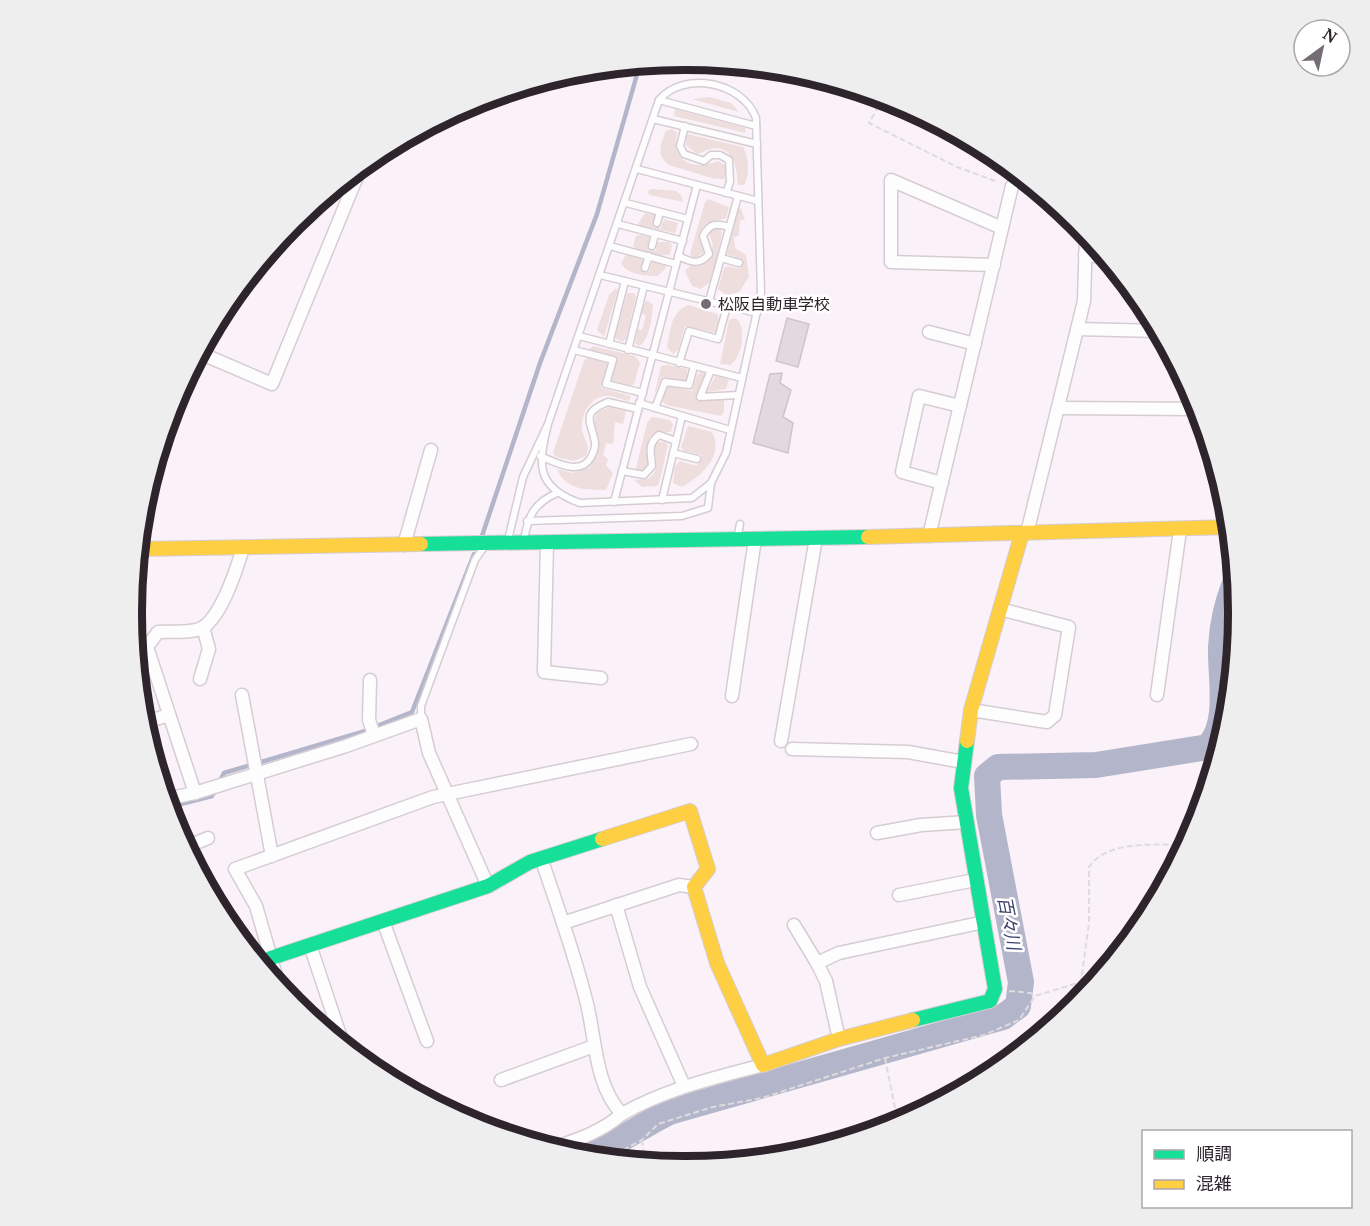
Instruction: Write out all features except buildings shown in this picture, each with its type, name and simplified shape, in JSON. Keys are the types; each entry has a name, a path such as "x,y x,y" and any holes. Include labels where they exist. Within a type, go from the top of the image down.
{"street":[{"path":"994,265 891,262 891,180 1002,228"},
{"path":"207,356 272,384 354,184"},
{"path":"928,536 1012,186"},
{"path":"568,1142 607,1126 622,1113 645,1100 684,1086 763,1065 839,1039 990,1001 995,989 961,788 963,762 971,710 1060,408 1084,301 1085,247"},
{"path":"1085,255 1094,256"},
{"path":"1077,329 1148,331"},
{"path":"929,332 975,344"},
{"path":"942,483 902,472 919,396 960,406"},
{"path":"1060,408 1188,409"},
{"path":"404,545 431,450"},
{"path":"146,549 928,536 1221,528"},
{"path":"1157,695 1180,530"},
{"path":"781,741 816,538"},
{"path":"732,696 755,539"},
{"path":"547,543 544,672 600,678"},
{"path":"195,793 147,646 158,632 188,631 203,627 216,612 225,595 243,548"},
{"path":"971,710 1047,722 1055,715 1069,627 1000,609"},
{"path":"201,679 209,649 203,627"},
{"path":"370,680 372,730"},
{"path":"242,695 272,856"},
{"path":"153,719 169,714"},
{"path":"175,797 212,788 255,767 346,747 372,730 421,719 429,753 488,886"},
{"path":"273,966 256,906 235,869 447,793 691,744"},
{"path":"792,749 908,752 963,762"},
{"path":"271,958 488,886 541,858 690,811 708,869 694,886"},
{"path":"877,833 921,825 967,822"},
{"path":"194,844 208,838"},
{"path":"541,858 587,1001 594,1046 610,1102 622,1113"},
{"path":"899,895 975,880"},
{"path":"563,923 679,885 694,886"},
{"path":"694,886 717,963 763,1065"},
{"path":"616,905 640,987 684,1086"},
{"path":"383,921 427,1041"},
{"path":"817,963 839,952 984,922"},
{"path":"794,925 826,981 839,1039"},
{"path":"310,945 338,1030"},
{"path":"501,1080 594,1046"}],"lane":[{"path":"527,521 682,516 708,508 711,483 726,453 761,293 757,144 752,105 731,90 695,82 680,84 666,92 659,100 626,203 548,424 540,456 549,486 557,493 580,503 692,498 711,483"},
{"path":"659,100 756,126"},
{"path":"653,119 757,144"},
{"path":"685,126 680,146 684,154 704,160 711,155 720,155 729,160 730,182 726,193"},
{"path":"637,169 758,201"},
{"path":"614,502 698,185"},
{"path":"709,302 738,196"},
{"path":"626,203 688,219"},
{"path":"657,223 660,212"},
{"path":"618,224 683,241"},
{"path":"678,256 696,263 704,260 709,254 703,236 706,231 711,225 729,227"},
{"path":"652,246 655,234"},
{"path":"610,246 676,264"},
{"path":"645,268 649,256"},
{"path":"721,258 739,263"},
{"path":"600,274 757,313"},
{"path":"609,344 626,281"},
{"path":"628,350 644,286"},
{"path":"679,363 689,331 718,339 727,306"},
{"path":"579,336 653,357 742,378"},
{"path":"574,350 613,360 606,384 643,393"},
{"path":"655,408 665,382 689,385 694,366"},
{"path":"711,370 700,397 738,395"},
{"path":"540,456 574,468 589,462 596,445 588,420 591,412 608,402 655,408 730,430"},
{"path":"662,500 682,416"},
{"path":"508,543 523,477 548,424"},
{"path":"622,471 644,475 652,466 650,447 653,440 659,435 676,441"},
{"path":"673,453 697,459"},
{"path":"524,543 527,521 541,500 557,493"},
{"path":"737,539 740,524"},
{"path":"421,719 421,706 475,560 486,544"}],"path":[{"path":"878,106 869,123 957,167 1022,189"},
{"path":"1001,990 1031,993 1035,996"},
{"path":"885,1058 896,1113"},
{"path":"642,1140 644,1153"}],"shaded area":[{"path":"709,97 731,103 739,112 692,99"},
{"path":"675,109 745,128 746,133 674,116"},
{"path":"671,129 677,132 678,151 685,162 700,165 718,161 725,165 727,172 724,179 715,179 669,165 662,157 661,145 666,131"},
{"path":"687,134 743,147 748,166 744,185 738,185 735,165 729,154 718,148 697,154 686,145"},
{"path":"651,189 676,191 681,195 683,202 650,195 647,192"},
{"path":"708,199 729,207 726,218 709,223 702,228 700,239 705,251 694,259 690,254 705,202"},
{"path":"741,208 745,220 740,220 739,235 734,237 735,248 746,255 749,277 739,292 727,295 718,289 724,268 728,266 741,269 743,260 727,254 738,210"},
{"path":"645,213 655,215 653,225 661,228 664,219 678,223 675,233 640,226 638,224"},
{"path":"716,227 721,229 722,234 711,281 701,289 692,286 685,271 690,266 699,266 709,260 713,245 709,233"},
{"path":"636,236 649,237 648,246 656,251 657,242 669,242 672,245 670,254 656,255 636,249 633,246"},
{"path":"626,255 643,260 642,270 649,272 652,263 656,261 665,264 666,268 658,276 632,272 621,263"},
{"path":"615,289 618,290 604,337 597,330 609,295"},
{"path":"627,293 634,293 636,297 626,339 622,342 615,338"},
{"path":"646,300 653,304 651,321 646,339 639,346 635,343 638,329 642,330 646,315 641,313"},
{"path":"688,305 717,314 719,321 716,333 685,326 678,350 673,354 667,347 672,322 674,317"},
{"path":"735,318 739,322 742,335 738,356 730,365 720,364 729,320"},
{"path":"593,346 635,356 640,363 634,384 631,386 611,382 616,357 588,350"},
{"path":"587,358 608,363 601,388 631,396 629,401 611,396 594,400 586,410 582,422 583,434 588,447 586,456 574,461 556,457 553,453 584,361"},
{"path":"661,366 687,369 687,381 662,377 654,395"},
{"path":"702,371 706,376 696,401 724,398 724,412 721,416 666,405 662,401 668,386 692,391 697,375"},
{"path":"716,375 729,379 726,389 707,392"},
{"path":"610,407 626,411 623,424 615,422 613,444 606,443 603,455 608,459 606,465 613,473 606,490 584,489 571,485 557,469 573,473 590,468 599,447 594,426 596,413"},
{"path":"652,417 670,420 673,425 671,432 661,432 651,436 647,451 650,464 647,469 638,471 636,468 647,423"},
{"path":"688,426 712,432 715,449 709,465 703,472 682,487 673,483 675,466 680,461 697,466 701,455 684,451 681,447"},
{"path":"657,442 665,442 668,445 659,483 657,486 642,487 634,480 648,479 653,474 657,465 655,447"}],"waterway":[{"path":"482,536 540,363 597,214 637,73"},
{"path":"219,783 224,773 362,732 412,712 474,554"},
{"name":"百々川","path":"1222,688 1222,639 1228,605"},
{"name":"百々川","path":"602,1149 669,1112 1003,1017 1018,1006 1021,982 989,815 987,776 998,767 1096,765 1208,747 1212,742"},
{"path":"178,805 212,796 215,790"}],"traffic: fast":[{"path":"421,544 868,537"},
{"path":"913,1020 990,1001 995,989 961,788 967,741"},
{"path":"271,958 488,886 530,862 602,839"}],"traffic: slow":[{"path":"868,537 1220,527"},
{"path":"967,741 971,710 1022,533"},
{"path":"146,549 421,544"},
{"path":"602,839 690,811 708,869 694,887 717,963 763,1065 839,1039 913,1020"}],"place":[{"name":"松阪自動車学校","path":"706,304"}]}
